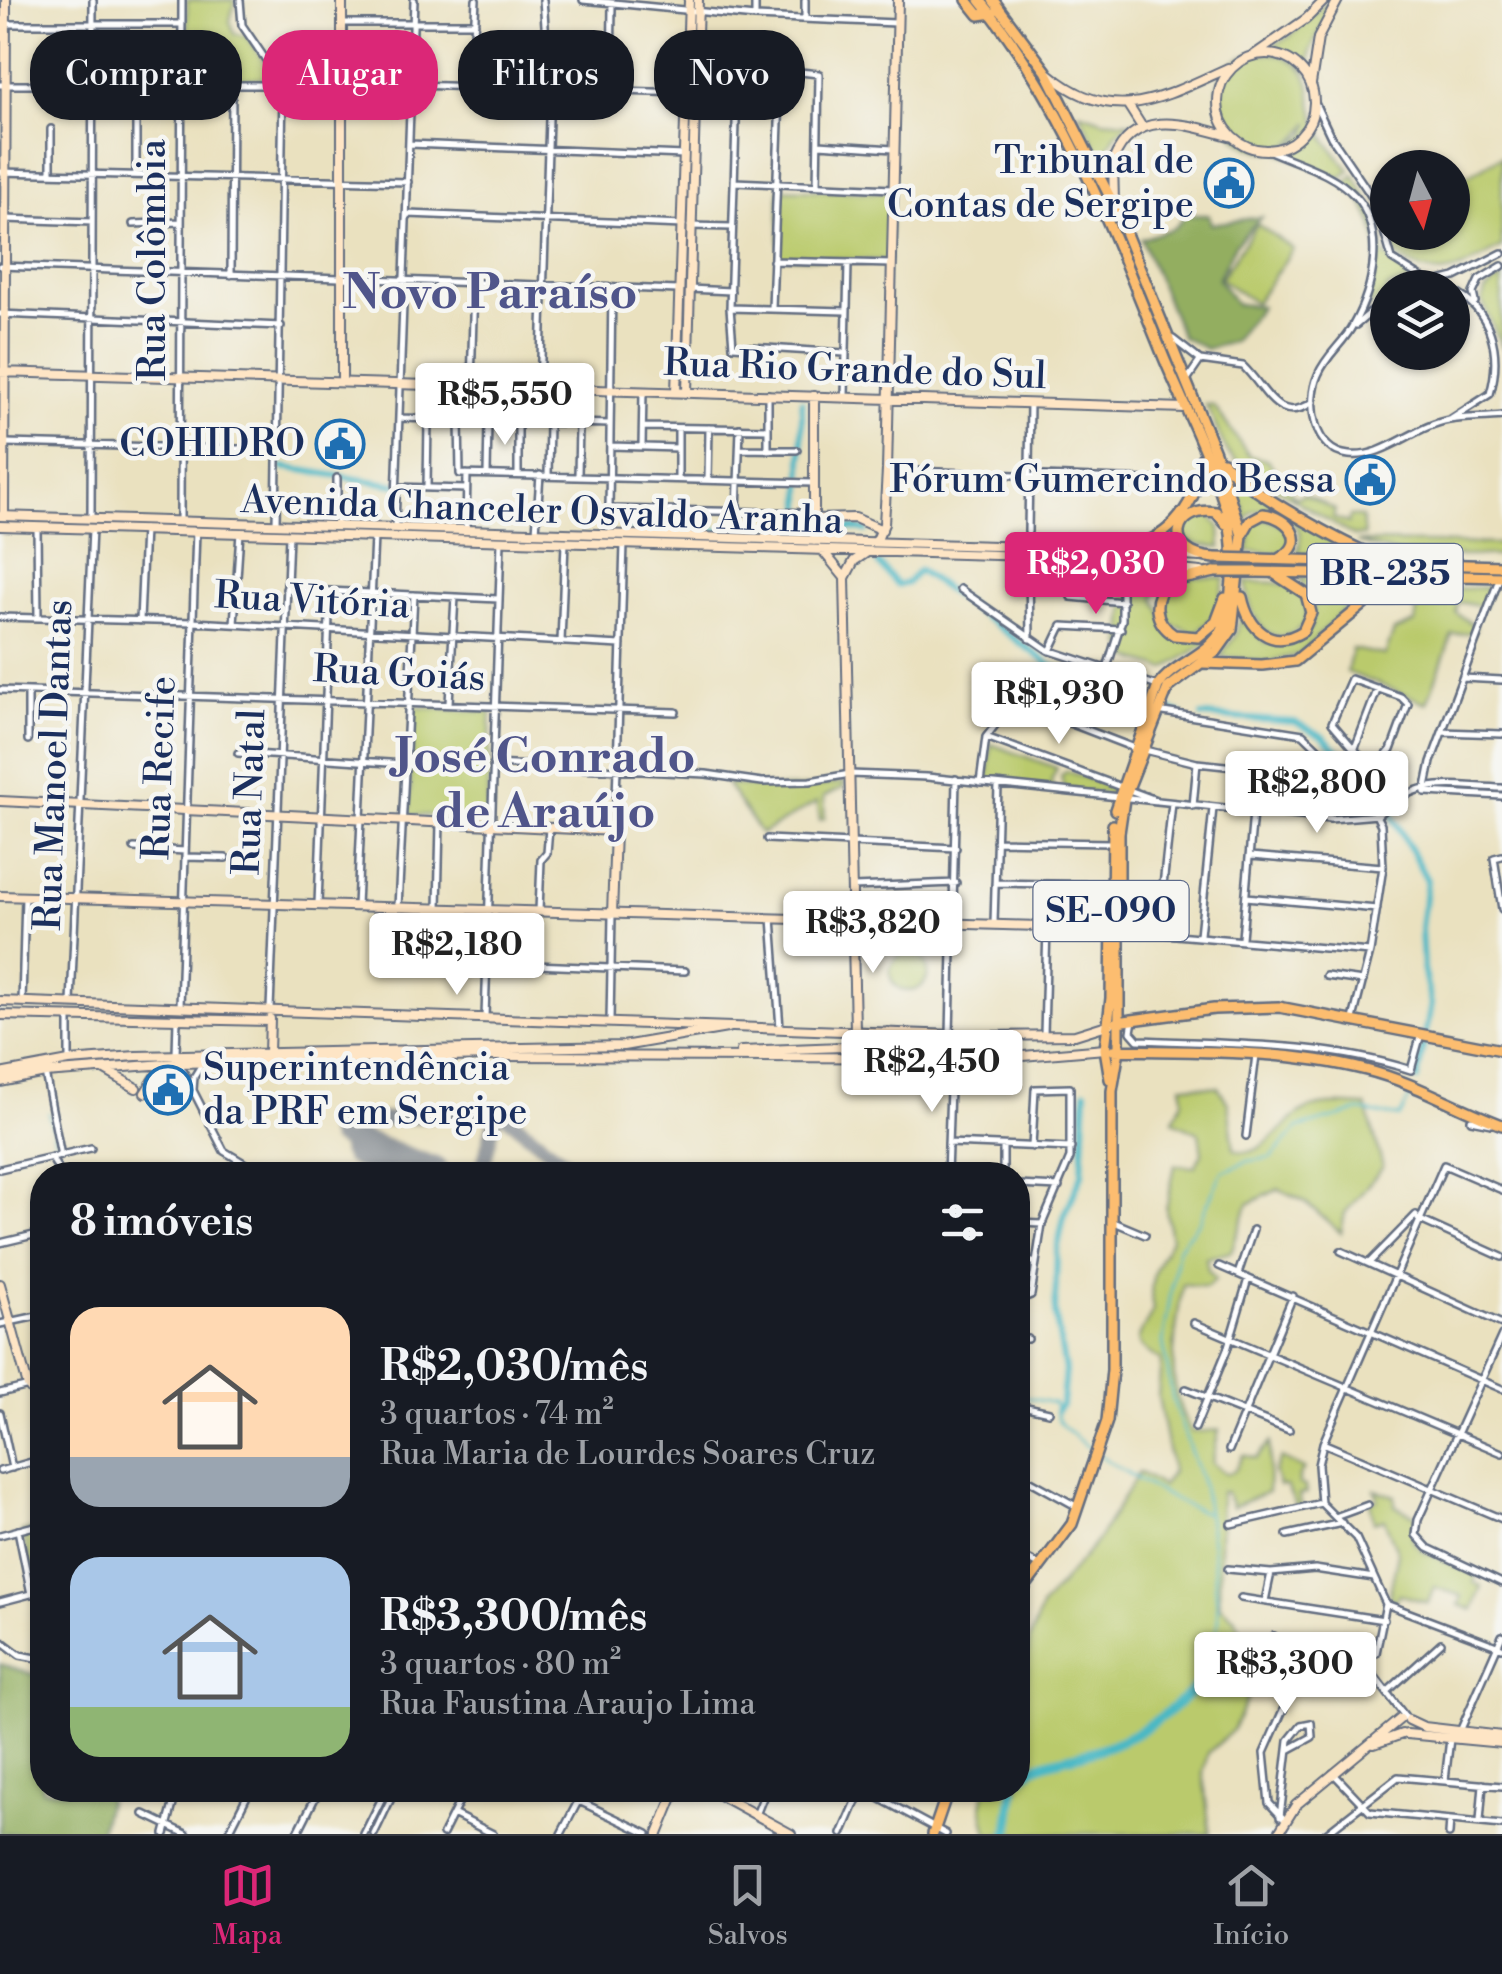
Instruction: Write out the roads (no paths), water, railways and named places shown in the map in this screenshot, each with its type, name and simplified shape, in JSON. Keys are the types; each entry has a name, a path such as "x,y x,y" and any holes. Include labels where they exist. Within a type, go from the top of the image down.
{"main road":[{"path":"967,0 979,15 996,6"},
{"path":"980,0 996,6 1046,71 1115,207 1215,452 1242,535"},
{"path":"996,6 1081,168 1185,408 1230,531 1234,590 1248,620 1263,635 1282,639 1296,635 1311,613 1306,594 1291,581 1268,572"},
{"path":"1100,551 1154,537 1194,499 1201,482 1202,450"},
{"path":"1215,452 1247,483 1350,544 1389,561"},
{"path":"1200,557 1179,541 1179,530 1188,518 1216,512 1230,531"},
{"path":"1201,572 1176,578 1161,590 1158,616 1167,631 1184,639 1205,633 1234,590 1242,535 1250,520 1263,514 1285,522 1292,529 1295,542 1290,552 1278,559"},
{"name":"Avenida Chanceler Osvaldo Aranha","path":"1200,557 1389,561 1501,570"},
{"name":"Avenida Chanceler Osvaldo Aranha","path":"1201,572 1463,576 1501,570"},
{"path":"1203,663 1294,661 1369,600 1398,586 1463,576"},
{"name":"SE-090","path":"1154,704 1177,678 1203,663 1232,630 1234,590"},
{"name":"SE-090","path":"1114,929 1112,844 1122,793 1158,686 1218,638 1234,590"},
{"name":"SE-090","path":"1112,1092 1119,1050 1114,1023 1114,929 1122,793"},
{"path":"1114,1023 1267,1006 1353,1018 1502,1050"},
{"name":"SE-090","path":"1030,1582 1065,1538 1078,1508 1100,1445 1111,1390 1112,1092 1106,1050 1114,1023"},
{"path":"1106,1050 1256,1054 1336,1063 1405,1082 1500,1124"},
{"path":"934,1831 944,1802"}],"street":[{"path":"1,520 6,0"},
{"path":"92,30 93,0"},
{"name":"Rua Colômbia","path":"182,0 182,30"},
{"path":"240,0 242,25 262,53"},
{"path":"342,0 342,30"},
{"path":"413,30 414,0"},
{"path":"474,30 476,0"},
{"path":"543,0 545,30"},
{"path":"583,0 755,17 896,23"},
{"path":"687,392 686,226 693,12 689,0"},
{"path":"692,30 698,0"},
{"path":"755,17 756,0"},
{"path":"805,0 805,19"},
{"path":"876,542 882,530 890,398 898,0"},
{"path":"1046,71 1092,100 1128,105 1153,100 1254,54 1306,19 1325,0"},
{"path":"1338,0 1318,38 1311,84 1314,101 1331,137 1376,203 1392,259 1409,270"},
{"path":"612,2 612,30"},
{"path":"342,23 474,23"},
{"path":"6,24 182,24"},
{"path":"1254,54 1291,60 1311,84"},
{"path":"1232,66 1217,99 1223,126 1232,137"},
{"path":"772,308 781,70 819,74 817,185"},
{"path":"4,85 30,85"},
{"path":"1268,150 1284,146 1302,134 1314,101"},
{"path":"1128,105 1142,127"},
{"path":"91,518 92,120"},
{"path":"136,120 136,175"},
{"name":"Rua Colômbia","path":"180,521 181,120"},
{"path":"231,120 231,275"},
{"path":"276,524 284,120"},
{"path":"342,382 344,120"},
{"path":"395,526 411,120"},
{"path":"540,388 549,120"},
{"path":"686,120 688,187"},
{"path":"736,120 730,308 734,348 846,353"},
{"path":"1115,207 1113,161 1142,127 1183,123 1232,137 1251,148 1268,150 1340,182 1365,211 1374,256 1352,327"},
{"path":"51,128 51,173"},
{"path":"410,144 684,155"},
{"path":"819,144 894,149"},
{"path":"2,172 408,182"},
{"path":"734,182 893,189"},
{"path":"408,214 732,227"},
{"path":"4,218 92,222"},
{"path":"133,224 180,222"},
{"path":"1469,270 1502,254"},
{"path":"774,261 892,264"},
{"path":"845,396 848,264"},
{"path":"2,266 731,291"},
{"path":"1370,312 1352,327 1319,371 1313,402 1319,434 1328,446 1346,455 1371,454 1449,420 1490,394 1501,357 1472,293 1479,280 1502,266"},
{"path":"471,385 474,283"},
{"path":"612,288 610,509 855,518 882,530"},
{"path":"676,392 685,290"},
{"path":"1470,299 1476,302"},
{"path":"730,308 846,310"},
{"path":"2,314 281,326"},
{"path":"1168,334 1184,352 1200,360 1243,366 1280,410 1294,413 1313,402"},
{"path":"1187,383 1189,372 1200,360"},
{"name":"Rua Rio Grande do Sul","path":"1,372 1185,408"},
{"path":"642,447 643,391"},
{"path":"768,394 768,450"},
{"path":"814,396 805,483 807,515 822,550 845,578"},
{"path":"1028,532 1030,403"},
{"path":"1449,420 1502,416"},
{"path":"399,418 610,424"},
{"path":"427,488 428,419"},
{"path":"459,420 458,472 467,474 805,483"},
{"path":"487,474 488,421"},
{"path":"518,422 518,474"},
{"path":"536,532 549,423"},
{"path":"578,476 580,424"},
{"path":"643,427 768,429"},
{"path":"678,428 678,479"},
{"path":"708,428 708,480"},
{"path":"737,512 740,428"},
{"path":"2,443 278,450"},
{"path":"610,446 678,448"},
{"path":"739,449 797,450"},
{"path":"887,470 1201,482"},
{"path":"466,529 467,474"},
{"path":"337,478 337,526"},
{"path":"398,486 466,489"},
{"name":"Avenida Chanceler Osvaldo Aranha","path":"1,520 91,518 536,532 813,535 876,542 1200,557"},
{"name":"Avenida Chanceler Osvaldo Aranha","path":"1,520 38,527 92,529 870,551 1201,572"},
{"path":"38,527 38,618"},
{"name":"Rua Manoel Dantas","path":"71,1003 92,529"},
{"path":"140,621 144,529"},
{"name":"Rua Recife","path":"180,1006 196,532"},
{"path":"234,624 240,532"},
{"name":"Rua Natal","path":"269,1052 283,627 290,534"},
{"path":"357,906 374,537"},
{"path":"485,1017 501,541"},
{"path":"561,642 565,543"},
{"path":"610,1021 624,544"},
{"path":"710,1056 778,1047 840,1047 850,1043 855,1030 845,578 854,562 870,551"},
{"path":"1106,671 1121,629 1122,564"},
{"path":"1029,568 1030,639"},
{"path":"1425,789 1501,570"},
{"path":"286,589 498,599"},
{"path":"960,589 1050,651 1158,686"},
{"path":"318,904 330,592"},
{"path":"398,907 414,596"},
{"path":"449,703 455,597"},
{"path":"1071,597 1124,602"},
{"name":"Rua Vitória","path":"0,616 193,622 621,645"},
{"path":"1050,651 1062,626 1121,629"},
{"path":"980,784 986,737 1038,670 1154,704 1304,734 1352,776 1380,814 1383,867 1378,909 1353,1018"},
{"path":"1462,678 1502,680"},
{"path":"1374,769 1391,750 1408,706 1401,696 1351,680 1332,723 1374,769 1393,801"},
{"path":"1355,748 1378,688"},
{"name":"Rua Goiás","path":"0,690 676,712"},
{"path":"28,692 28,740"},
{"path":"1014,702 1138,749 1197,762 1281,772 1302,787 1330,819"},
{"path":"1442,732 1502,734"},
{"path":"986,737 1122,793 1169,803"},
{"path":"238,753 404,764"},
{"path":"1192,806 1197,762"},
{"path":"493,764 772,782 850,774 956,780 1122,793 1192,806 1330,819 1380,814 1393,801 1417,788 1502,796"},
{"path":"950,1035 956,780"},
{"path":"994,926 998,786"},
{"path":"1425,789 1502,788"},
{"path":"0,800 615,830"},
{"path":"1158,932 1169,803"},
{"path":"1200,936 1213,808"},
{"path":"1242,940 1253,812"},
{"path":"438,908 440,822"},
{"path":"539,911 541,860 548,852 549,828"},
{"path":"767,839 956,848"},
{"path":"996,841 1112,844"},
{"path":"134,848 226,858"},
{"path":"1250,856 1383,867"},
{"path":"1502,856 1494,860 1502,909"},
{"path":"853,887 956,883"},
{"path":"995,883 1110,885"},
{"path":"0,896 1114,929 1370,952"},
{"path":"22,1002 25,897"},
{"path":"1246,897 1378,909"},
{"path":"772,918 780,1028"},
{"path":"1044,1036 1047,928"},
{"path":"485,963 685,970"},
{"path":"1326,976 1363,981"},
{"path":"0,1001 950,1035 1083,1034 1114,1023"},
{"path":"0,1015 270,1022"},
{"path":"68,1062 69,1017"},
{"path":"177,1019 178,1059 224,1152 236,1162"},
{"path":"1133,1020 1132,1036 1138,1040 1282,1046 1380,1060 1411,1070 1422,1033"},
{"path":"0,1082 45,1073 164,1064 178,1059 204,1062 623,1046 736,1026"},
{"path":"888,1032 881,1041 889,1055"},
{"path":"0,1074 68,1062 269,1052 1020,1057 1054,1050 1106,1050"},
{"path":"1246,1136 1256,1054"},
{"path":"947,1162 952,1056"},
{"path":"195,1098 194,1077 204,1062"},
{"path":"101,1069 140,1091 164,1064"},
{"path":"45,1073 62,1156"},
{"path":"1030,1297 1042,1224 1071,1148 1071,1089 1042,1086 1034,1090 1032,1147"},
{"path":"1471,1120 1500,1124"},
{"path":"948,1144 1071,1148"},
{"path":"1003,1146 1003,1162"},
{"path":"36,1162 91,1148"},
{"path":"0,1169 30,1163"},
{"path":"1274,1636 1281,1654 1293,1660 1328,1648 1379,1650 1386,1604 1359,1543 1321,1503 1318,1465 1323,1443 1444,1165 1502,1190"},
{"path":"1030,1185 1058,1187"},
{"path":"1369,1263 1422,1209"},
{"path":"1418,1219 1502,1257"},
{"path":"1112,1221 1144,1235"},
{"path":"1030,1224 1042,1224"},
{"path":"1238,1274 1253,1230"},
{"path":"0,1242 30,1236"},
{"path":"1341,1250 1502,1324"},
{"path":"1219,1266 1502,1389"},
{"path":"1196,1428 1232,1336 1248,1278"},
{"path":"0,1284 30,1388"},
{"path":"1229,1450 1293,1296"},
{"path":"0,1324 30,1318"},
{"path":"1194,1323 1502,1453"},
{"path":"1502,1335 1418,1520 1416,1535 1428,1548 1502,1583"},
{"path":"0,1393 28,1386"},
{"path":"1186,1388 1289,1430"},
{"path":"1030,1408 1049,1412"},
{"path":"0,1413 12,1468"},
{"path":"1323,1443 1502,1519"},
{"path":"0,1471 30,1463"},
{"path":"1030,1481 1078,1508"},
{"path":"1231,1524 1321,1503"},
{"path":"1335,1517 1368,1505"},
{"path":"1287,1535 1342,1523"},
{"path":"0,1535 30,1527"},
{"path":"18,1530 30,1589"},
{"path":"1030,1560 1042,1567"},
{"path":"1228,1569 1271,1572 1308,1568 1374,1578"},
{"path":"1265,1601 1271,1572"},
{"path":"0,1602 30,1594"},
{"path":"1242,1598 1384,1620"},
{"path":"1386,1604 1500,1647"},
{"path":"1460,1732 1502,1636"},
{"path":"1,1643 30,1657"},
{"path":"1388,1691 1441,1643"},
{"path":"1282,1818 1269,1803 1264,1752 1287,1702 1293,1660"},
{"path":"1353,1757 1412,1728 1372,1674"},
{"path":"1282,1818 1353,1757 1405,1720 1502,1740"},
{"path":"1278,1834 1282,1818 1288,1750 1291,1736 1304,1723 1311,1723 1312,1737 1288,1750"},
{"path":"1404,1734 1502,1740"},
{"path":"1445,1780 1450,1739"},
{"path":"1333,1774 1360,1804 1376,1814 1502,1824"},
{"path":"1325,1834 1398,1777 1502,1786"},
{"path":"1480,1822 1484,1784"},
{"path":"165,1834 175,1802"},
{"path":"228,1834 244,1802"},
{"path":"296,1834 313,1802"},
{"path":"364,1834 380,1802"},
{"path":"374,1834 389,1802"},
{"path":"443,1834 459,1802"},
{"path":"561,1834 578,1802 648,1834"},
{"path":"658,1834 671,1802"},
{"path":"732,1802 791,1834"},
{"path":"756,1815 761,1802"},
{"path":"842,1834 857,1802"},
{"path":"883,1802 946,1834"},
{"path":"144,1814 186,1834"},
{"path":"453,1814 493,1834"},
{"path":"1448,1834 1450,1820"}],"waterway":[{"path":"2,0 2,33"},
{"path":"1,168 2,141"},
{"path":"0,237 1,177"},
{"path":"802,401 802,523 808,533"},
{"path":"282,467 396,485"},
{"path":"624,527 808,534 852,528 866,531"},
{"path":"878,563 897,585 907,583 919,570 1052,666 1131,690 1138,697 1180,714"},
{"path":"1202,716 1295,722 1323,736 1377,788 1427,880 1421,928 1423,968 1431,1004 1417,1080"},
{"path":"1057,1410 1062,1403 1065,1370 1055,1313 1057,1251 1064,1217 1082,1174 1086,1091"},
{"path":"1201,1682 1214,1654 1218,1618 1203,1486 1173,1401 1163,1342 1178,1248 1200,1220 1222,1172 1248,1161 1271,1158 1298,1128 1359,1111 1400,1117 1413,1091"},
{"path":"49,1113 58,1152"},
{"path":"1030,1398 1054,1403 1060,1423 1131,1475 1207,1513"},
{"path":"1030,1770 1127,1738 1178,1704 1201,1682"},
{"path":"1008,1834 1012,1802"}],"place":[{"name":"Tribunal de Contas de Sergipe","path":"1229,183"},
{"name":"COHIDRO","path":"340,444"},
{"name":"Fórum Gumercindo Bessa","path":"1370,480"},
{"name":"Superintendência da PRF em Sergipe","path":"168,1090"}],"district":[{"name":"Novo Paraíso","path":"490,294"},
{"name":"José Conrado de Araújo","path":"545,786"}]}
